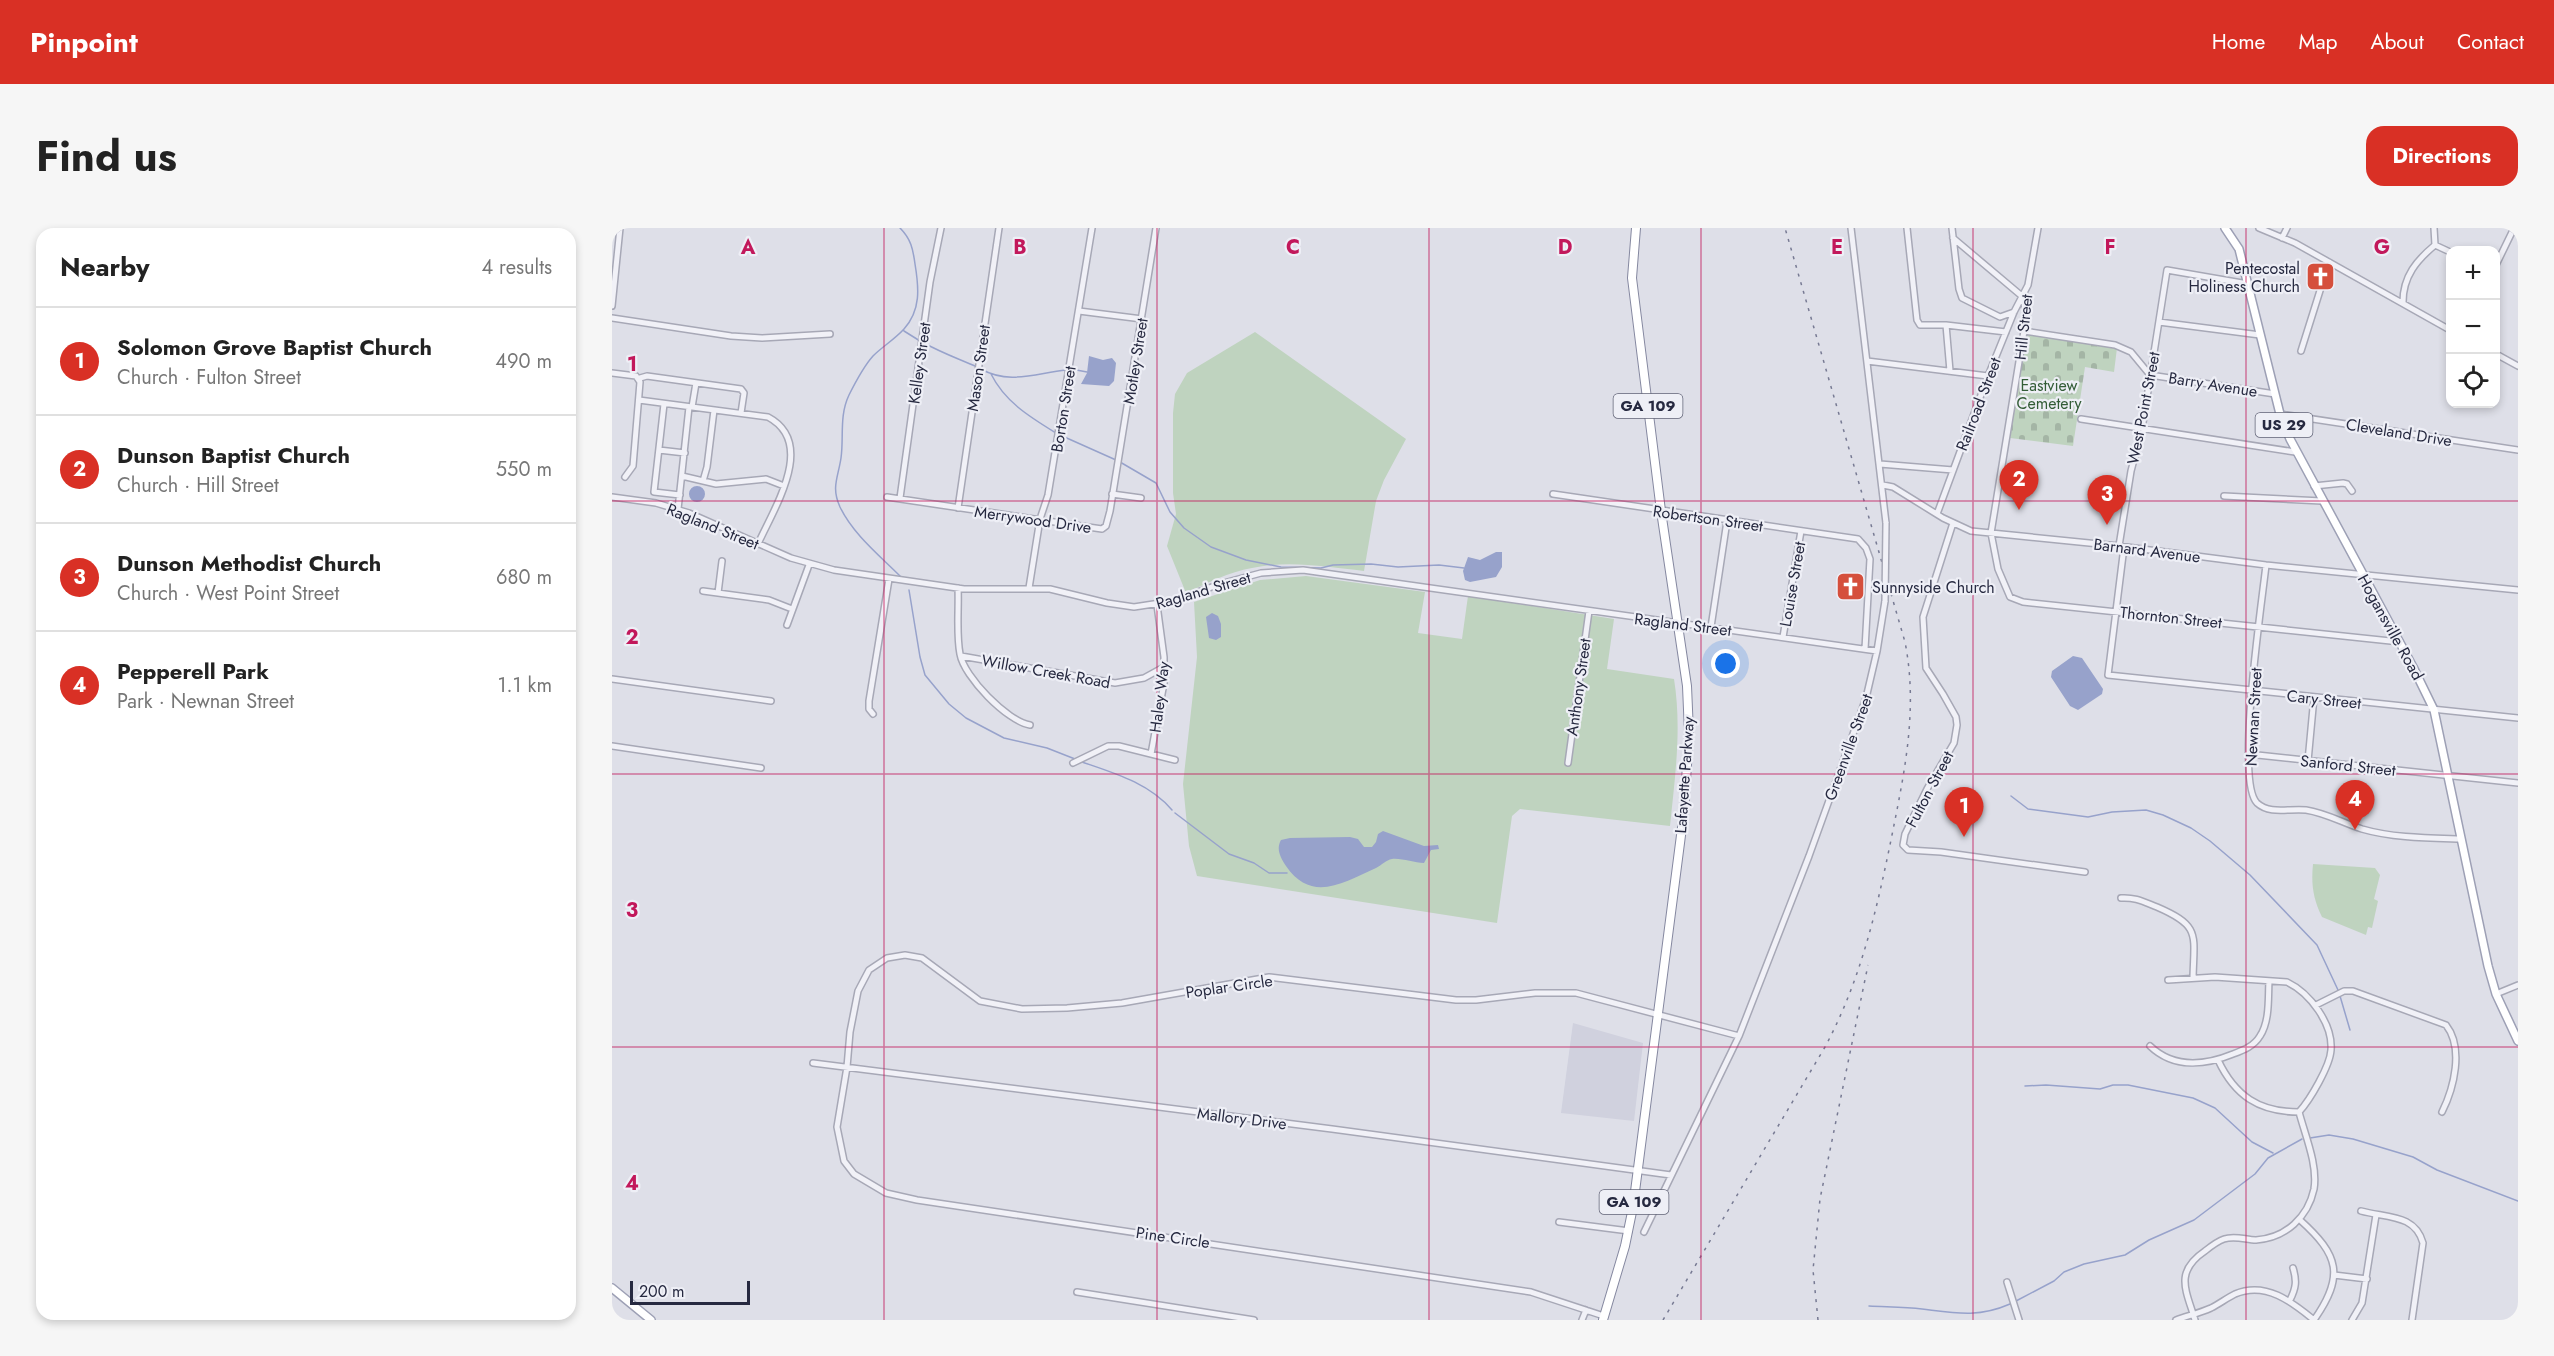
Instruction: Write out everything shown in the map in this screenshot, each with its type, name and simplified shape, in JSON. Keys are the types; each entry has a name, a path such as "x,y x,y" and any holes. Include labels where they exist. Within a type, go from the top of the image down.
{"highway":[{"name":"Lafayette Parkway","path":"1604,1318 1629,1231 1639,1169 1684,812 1689,750 1687,686 1661,512 1632,278 1636,228"}],"main road":[{"name":"Hogansville Road","path":"2226,229 2239,249 2280,414 2295,452 2400,642 2434,710 2482,942 2496,994 2518,1041"},
{"path":"612,1288 651,1320"}],"street":[{"path":"612,306 620,228"},
{"name":"Kelley Street","path":"900,498 930,282 941,228"},
{"name":"Mason Street","path":"958,508 999,228"},
{"name":"Borton Street","path":"1029,588 1040,519 1045,510 1048,495 1092,228"},
{"name":"Motley Street","path":"1112,494 1156,228"},
{"name":"Greenville Street","path":"1644,1232 1739,1036 1854,733 1866,698 1877,651 1885,601 1886,523 1851,228"},
{"path":"1907,228 1917,320 1920,325 2007,330"},
{"path":"1952,228 1962,298 2000,317 2007,330"},
{"name":"Hill Street","path":"1991,533 2024,331 2026,315 2023,297 2031,270 2038,228"},
{"path":"2259,228 2329,262 2446,327"},
{"path":"2282,238 2286,228"},
{"path":"2434,228 2435,245"},
{"path":"2500,257 2514,228"},
{"path":"1953,238 2023,297"},
{"path":"2435,245 2446,250"},
{"path":"2403,302 2408,277 2417,261 2435,245"},
{"path":"2301,351 2329,262"},
{"name":"West Point Street","path":"2108,675 2131,471 2142,429 2167,270 2248,284"},
{"name":"Railroad Street","path":"1937,514 1988,376 2014,312 2023,297"},
{"path":"1079,311 1142,319"},
{"path":"2000,317 2014,312"},
{"path":"612,318 742,337 830,334"},
{"path":"2159,322 2260,335"},
{"path":"1946,325 1950,371"},
{"path":"2024,331 2115,345 2131,352 2151,375"},
{"path":"2500,356 2517,364"},
{"path":"1867,361 1988,376"},
{"path":"612,373 743,391 741,413"},
{"name":"Barry Avenue","path":"2151,375 2275,394"},
{"path":"625,477 633,466 640,378"},
{"path":"678,509 696,383"},
{"path":"639,400 768,417 782,426 787,435 792,459 784,486 758,544"},
{"path":"664,404 654,492 680,495"},
{"path":"703,481 707,468 714,410"},
{"name":"Cleveland Drive","path":"2280,414 2518,450"},
{"path":"2080,419 2295,452"},
{"path":"659,450 685,453"},
{"path":"1880,464 1953,470"},
{"path":"682,476 716,484 766,478 784,486"},
{"path":"2314,486 2343,483 2347,484 2352,491"},
{"name":"Barnard Avenue","path":"1883,484 1900,491 1937,514 1971,531 2122,546 2266,565 2518,590"},
{"path":"1112,494 1141,498"},
{"name":"Merrywood Drive","path":"887,497 1102,528 1108,521 1112,494"},
{"name":"Robertson Street","path":"1553,494 1661,512 1855,537 1862,542 1870,559 1865,649"},
{"path":"2224,495 2322,501"},
{"name":"Ragland Street","path":"612,497 645,501 678,509 809,565 958,588 1029,588 1134,607 1157,605 1261,573 1304,570 1877,651"},
{"path":"1711,627 1727,521"},
{"name":"Fulton Street","path":"1953,523 1923,617 1926,668 1956,717 1957,725 1954,743 1927,789 1905,834 1903,845 1908,850 1941,852 2085,872"},
{"name":"Louise Street","path":"1783,637 1801,531"},
{"name":"Thornton Street","path":"1991,533 1998,569 2010,597 2023,602 2400,642"},
{"path":"718,593 722,561"},
{"path":"787,625 809,565"},
{"name":"Newnan Street","path":"2266,565 2248,754 2252,795 2258,804 2273,810 2306,810 2332,817 2361,829 2399,836 2461,839"},
{"path":"873,714 869,709 869,701 890,579"},
{"path":"958,588 961,656 967,671 988,696 1023,724 1030,725"},
{"path":"703,591 769,600 792,609"},
{"name":"Haley Way","path":"1151,754 1164,683 1157,605"},
{"name":"Anthony Street","path":"1568,763 1588,611"},
{"name":"Willow Creek Road","path":"961,656 1115,683 1128,683 1144,678 1164,667"},
{"name":"Cary Street","path":"2108,675 2518,718"},
{"path":"612,679 771,701"},
{"path":"2308,760 2314,698"},
{"path":"612,746 761,768"},
{"path":"1073,763 1108,746 1119,746 1175,760"},
{"name":"Sanford Street","path":"2248,754 2518,783"},
{"path":"2121,898 2134,897 2186,922 2193,933 2193,978"},
{"name":"Poplar Circle","path":"847,1067 850,1032 863,980 869,970 882,960 905,954 927,961 980,1001 1022,1009 1122,1003 1269,977 1456,1000 1535,993 1576,993 1739,1036"},
{"path":"2168,980 2215,977 2287,982 2298,988 2316,1005 2331,1042 2331,1053 2308,1103 2299,1112 2270,1110 2256,1104 2241,1094 2225,1076 2218,1060"},
{"path":"2150,1046 2156,1052 2194,1064 2218,1060 2250,1047 2261,1034 2268,1007 2269,981"},
{"path":"2496,994 2518,986"},
{"path":"2316,1005 2344,991 2353,991 2446,1025 2454,1037 2456,1053 2450,1092 2442,1112"},
{"name":"Mallory Drive","path":"813,1063 1639,1169 1671,1175"},
{"name":"Pine Circle","path":"847,1067 837,1127 844,1161 854,1174 886,1193 917,1200 1531,1292 1604,1318"},
{"path":"2194,1317 2184,1281 2186,1270 2192,1260 2224,1239 2270,1238 2286,1231 2300,1220 2314,1188 2314,1170 2299,1112"},
{"path":"2361,1211 2403,1219 2413,1223 2420,1232 2424,1243 2412,1320"},
{"path":"2352,1320 2362,1303 2376,1215"},
{"path":"2176,1320 2194,1317 2235,1294 2248,1290 2276,1294 2290,1300 2314,1320 2328,1298 2334,1275 2333,1260 2326,1247 2300,1220"},
{"path":"1559,1222 1629,1231"},
{"path":"2290,1300 2295,1290 2296,1279 2293,1268"},
{"path":"2334,1275 2367,1280"},
{"path":"2007,1282 2019,1320"},
{"path":"1077,1292 1254,1320"},
{"path":"1582,1320 1586,1310"}],"shaded area":[{"path":"1573,1023 1643,1043 1634,1121 1561,1113"}],"green space":[{"path":"1255,332 1406,439 1384,480 1376,501 1364,571 1308,565 1266,566 1227,575 1186,593 1167,546 1176,514 1173,493 1175,394 1187,373"},
{"name":"Eastview Cemetery","path":"2027,334 2117,348 2114,372 2085,367 2073,446 2010,438"},
{"path":"1306,576 1425,592 1418,633 1462,639 1468,596 1614,619 1607,669 1674,679 1678,734 1670,826 1520,809 1512,816 1497,923 1197,876 1189,846 1183,784 1197,657 1194,602 1260,580"},
{"path":"2313,864 2375,868 2380,875 2374,899 2378,901 2372,928 2368,927 2366,935 2322,917 2313,891"}],"water":[{"path":"1089,356 1103,360 1112,358 1116,363 1114,381 1109,386 1081,384 1087,373"},
{"path":"694,486 700,486 705,494 703,500 694,502 689,497 689,491"},
{"path":"1496,552 1502,552 1502,567 1496,577 1470,582 1465,580 1463,571 1468,557 1480,560"},
{"path":"1212,613 1218,616 1221,624 1221,637 1216,640 1209,638 1206,617"},
{"path":"2073,656 2082,658 2103,689 2102,694 2078,710 2070,706 2051,677 2052,671"},
{"path":"1383,831 1424,846 1438,845 1439,849 1431,850 1424,863 1400,859 1388,860 1352,879 1329,887 1317,887 1296,878 1279,853 1281,840 1290,838 1350,837 1358,839 1364,847 1372,847 1378,834"}],"waterway":[{"path":"900,228 909,240 913,254 917,282 916,306 910,322 870,360 849,395 844,411 841,458 836,488 837,500 845,517 867,544 900,576"},
{"path":"904,331 920,341"},
{"path":"924,343 977,367"},
{"path":"981,369 991,374 1012,377 1066,370"},
{"path":"1071,369 1087,372"},
{"path":"991,374 1011,401 1056,433"},
{"path":"1060,435 1116,460"},
{"path":"1120,462 1156,483 1170,512 1184,528 1211,547 1246,560 1281,567 1321,568 1333,565 1371,564 1398,567 1439,565 1464,568"},
{"path":"909,590 925,675 949,704 966,718 1004,738 1047,748 1075,759"},
{"path":"1082,762 1142,786 1172,810"},
{"path":"2011,796 2028,809 2088,817 2112,812 2146,810 2191,828 2250,875 2317,945 2338,990"},
{"path":"1175,813 1229,854 1254,863 1269,873 1287,873"},
{"path":"2340,996 2350,1030"},
{"path":"2025,1086 2046,1085 2100,1089 2113,1085 2128,1085 2193,1098 2215,1108 2252,1142 2273,1153"},
{"path":"2310,1138 2329,1135 2353,1139 2413,1157 2437,1170 2518,1201"},
{"path":"2016,1301 2054,1281 2064,1272 2084,1264 2125,1255 2149,1240 2194,1220 2255,1174 2268,1158 2302,1139"},
{"path":"1869,1306 1977,1313 2010,1304"}],"railway":[{"path":"1663,1320 1825,1047 1849,996 1880,890 1901,787 1908,739 1910,691 1905,642 1785,228"},
{"path":"1818,1320 1813,1270 1820,1199 1868,965"}],"place":[{"name":"Pentecostal Holiness Church","path":"2321,277"},
{"name":"Dunson Baptist Church","path":"2019,510"},
{"name":"Dunson Methodist Church","path":"2107,525"},
{"name":"Sunnyside Church","path":"1851,587"},
{"name":"Pepperell Park","path":"2355,830"},
{"name":"Solomon Grove Baptist Church","path":"1964,837"}]}
